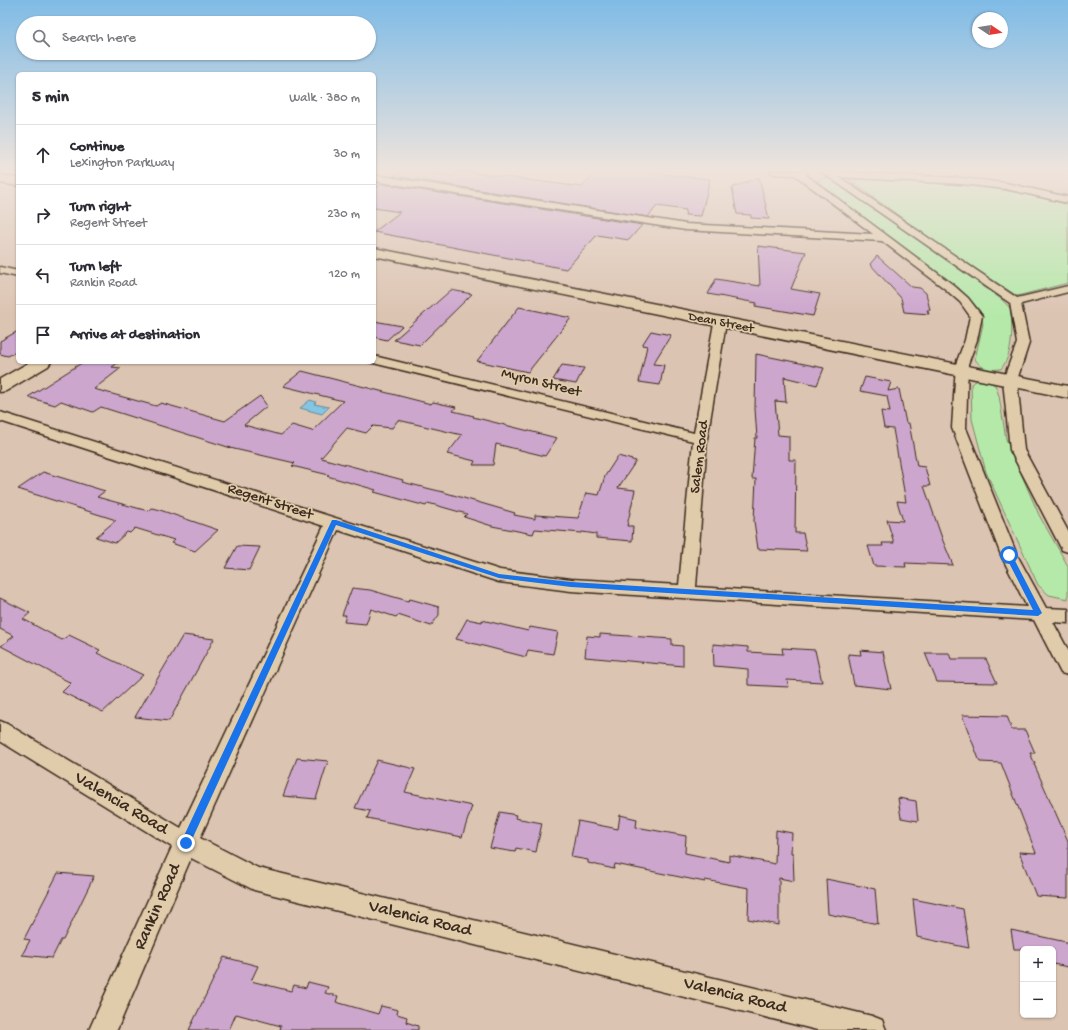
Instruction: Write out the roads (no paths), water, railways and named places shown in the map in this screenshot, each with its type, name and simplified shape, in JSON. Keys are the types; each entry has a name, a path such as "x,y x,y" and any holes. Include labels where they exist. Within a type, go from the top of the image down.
{"street":[{"path":"635,219 686,227 883,238"},
{"path":"862,219 883,238 948,286 964,300 976,316 971,340 961,371 958,428 1009,555 1068,668"},
{"path":"884,219 1015,302 1068,289"},
{"name":"Dean Street","path":"376,252 1068,392"},
{"path":"0,270 16,274"},
{"path":"1015,302 1023,343 1010,380 1017,450 1068,546"},
{"name":"Salem Road","path":"687,592 700,439 720,323"},
{"name":"Myron Street","path":"376,360 700,439"},
{"path":"0,387 39,364"},
{"name":"Regent Street","path":"0,416 499,576 571,585 1068,616"},
{"name":"Rankin Road","path":"103,1030 186,843 334,522"},
{"name":"Valencia Road","path":"0,730 186,843 254,879 872,1030"}],"water":[{"path":"310,400 316,402 314,404 329,407 322,414 300,408"}]}
